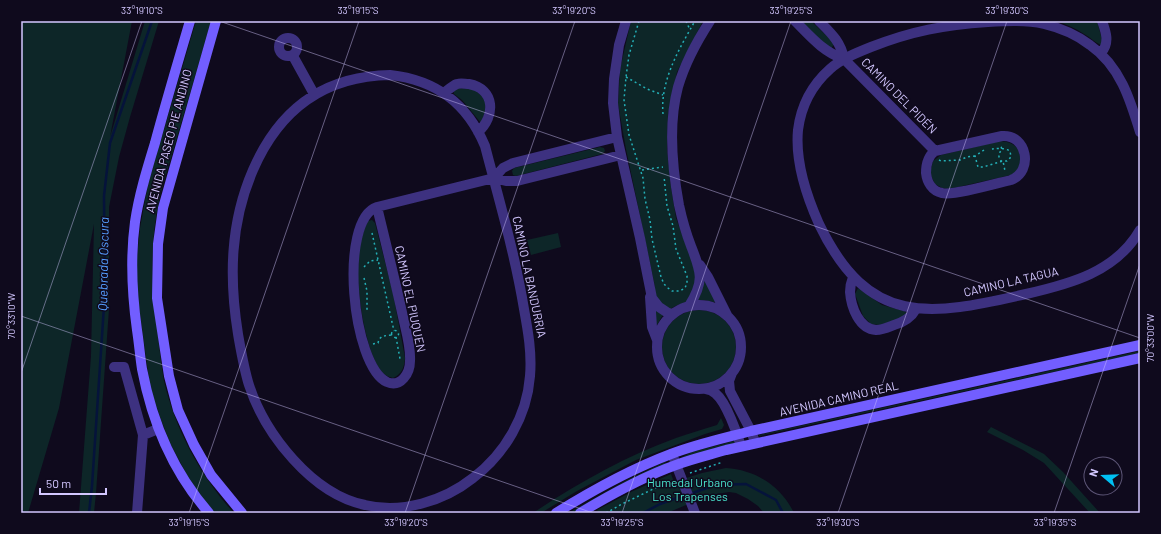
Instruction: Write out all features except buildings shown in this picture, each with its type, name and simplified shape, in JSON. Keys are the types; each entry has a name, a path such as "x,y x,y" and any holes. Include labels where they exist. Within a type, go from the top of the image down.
{"main road":[{"name":"AVENIDA PASEO PIE ANDINO","path":"190,21 138,204 133,238 132,273 134,308 142,369 158,429 166,448 181,475 193,494 208,513"},
{"name":"AVENIDA PASEO PIE ANDINO","path":"216,21 163,208 158,244 158,298 168,376 178,410 194,445 211,475 242,513"},
{"name":"AVENIDA CAMINO REAL","path":"556,513 616,479 672,454 737,435 1140,346"},
{"name":"AVENIDA CAMINO REAL","path":"580,513 625,488 677,464 755,442 1140,358"}],"street":[{"path":"626,21 619,45 614,79 613,103 617,137 652,298 659,307 668,313 673,314"},
{"path":"689,306 697,293 700,274 697,261 686,233 679,205 673,151 673,127 675,101 681,78 693,51 710,21"},
{"path":"794,21 822,48 844,59"},
{"path":"819,21 835,37 842,49 844,59"},
{"path":"1101,53 1107,42 1102,21"},
{"name":"CAMINO LA TAGUA","path":"1140,132 1125,88 1115,70 1101,53 1082,39 1071,33 1042,22 962,24 936,28 899,37 844,59 832,67 813,88 806,100 800,119 798,151 801,173 816,216 833,250 853,277 861,285 882,298 904,307 916,309 954,308 988,303 1039,291 1075,280 1098,271 1114,261 1128,248 1140,230"},
{"path":"293,56 314,94"},
{"name":"CAMINO DEL PIDÉN","path":"844,59 933,153"},
{"name":"CAMINO LA BANDURRIA","path":"390,75 418,80 444,93 464,111 478,132 485,146 518,274 529,341 531,364 529,388 518,423 506,444 485,469 467,483 446,495 424,502 393,508 373,507 348,500 328,489 305,471 283,446 263,417 253,395 246,373 237,327 233,294 232,263 234,235 240,209 254,168 266,144 279,125 295,108 314,94 324,88 348,80 370,76 390,75"},
{"path":"444,93 454,85 461,83 479,87 486,92 489,99 489,116 486,124 478,132"},
{"name":"CAMINO DEL PIDÉN","path":"1008,136 1015,139 1021,145 1025,165 1021,174 1011,180 946,194 935,190 928,181 926,171 928,160 933,153 1008,136"},
{"path":"494,178 502,168 513,163 617,137"},
{"path":"377,207 494,178 506,181 516,181 621,154"},
{"name":"CAMINO EL PIUQUEN","path":"377,207 396,283 409,349 410,362 406,375 396,383 386,381 380,376 363,346 354,286 354,252 359,230 366,215 370,210 377,207"},
{"path":"697,261 708,277 738,335 740,348 738,360 729,381 730,391 751,431 755,442"},
{"path":"853,277 850,292 852,302 859,319 868,328 880,329 902,322 910,318 916,309"},
{"path":"651,293 652,327 657,340"},
{"path":"729,318 708,306 689,306 673,314 661,328 657,340 657,355 666,374 677,383 690,388 705,389 715,392 720,398 741,446"},
{"path":"114,367 124,367 142,435 137,513"},
{"path":"705,389 717,385 732,372"},
{"path":"142,435 158,429"},
{"path":"672,454 694,509"}],"path":[{"path":"639,21 629,54 626,77 624,100 629,135 641,170 652,239 661,277 664,284 672,291 680,291 688,283 687,276 676,249 673,226 666,206 664,175"},
{"path":"686,21 690,30 695,21"},
{"path":"626,77 647,89 663,95"},
{"path":"975,156 978,167 989,166 1009,160 1011,155 1008,150 997,148 991,149"},
{"path":"933,153 941,161 960,160 966,157 975,156 986,149"},
{"path":"1002,150 999,155 1000,159 1003,161"},
{"path":"641,170 664,167 663,161"},
{"path":"369,231 372,233 394,330 398,333 396,337 400,360"},
{"path":"363,268 370,261 378,260"},
{"path":"363,273 367,291 367,312"},
{"path":"392,335 394,330"},
{"path":"363,346 378,343 382,336 392,335 396,337"}],"green space":[{"path":"21,21 132,21 110,137 145,21 159,21 119,157 109,207 109,309 94,513 79,513 91,356 94,224 59,408 28,513 21,513"},
{"path":"196,21 211,21 159,201 154,232 152,264 154,296 164,381 175,417 200,468 234,513 215,513 205,502 187,475 170,443 150,387 137,292 137,257 140,228 148,184"},
{"path":"631,21 703,21 677,72 668,114 667,149 676,218 687,248 718,302 702,300 682,304 672,308 664,314 657,325 655,323 655,287 618,104 620,69"},
{"path":"800,21 811,21 833,42 834,44 831,49"},
{"path":"1056,21 1097,21 1103,43 1101,45 1077,30"},
{"path":"456,88 474,89 485,99 486,110 481,123 462,100 454,94 454,90"},
{"path":"1000,141 1016,146 1020,153 1019,170 1011,175 949,189 942,188 935,184 931,176 931,168 933,161 941,155"},
{"path":"600,147 604,148 605,151 602,154 516,176 513,175 512,171 514,168"},
{"path":"372,220 375,223 393,293 405,358 404,365 399,375 393,378 384,374 372,354 364,324 359,293 359,250 368,221"},
{"path":"558,233 561,247 531,255 527,240"},
{"path":"858,288 882,305 904,311 908,314 905,318 879,325 871,324 863,316 855,294"},
{"path":"692,310 706,310 720,316 730,326 736,340 736,354 730,368 720,378 706,384 692,384 678,378 668,368 662,354 662,340 668,326 678,316"},
{"path":"1140,351 1140,353 759,436 759,435"},
{"path":"721,418 724,425 722,429 636,460 577,491 541,513 533,513 567,491 603,471 657,445 717,425"},
{"path":"991,427 1044,454 1063,472 1083,496 1100,513 1090,513 1044,463 1023,450 987,432"},
{"path":"736,441 735,443 683,458 682,457 692,452"},
{"path":"665,462 666,464 588,503 572,513 568,513 627,480"},
{"name":"Humedal Urbano Los Trapenses","path":"726,468 747,472 766,481 775,487 789,503 794,513 764,513 758,506 748,499 736,493 729,492 710,495 667,513 599,513 597,510 633,491 671,474 674,482 702,473"}],"waterway":[{"name":"Quebrada Oscura","path":"89,513 105,291 104,196 110,143 152,21"},
{"path":"690,494 715,485 746,484 776,500 783,513"},
{"path":"643,513 660,504 685,495"}]}
